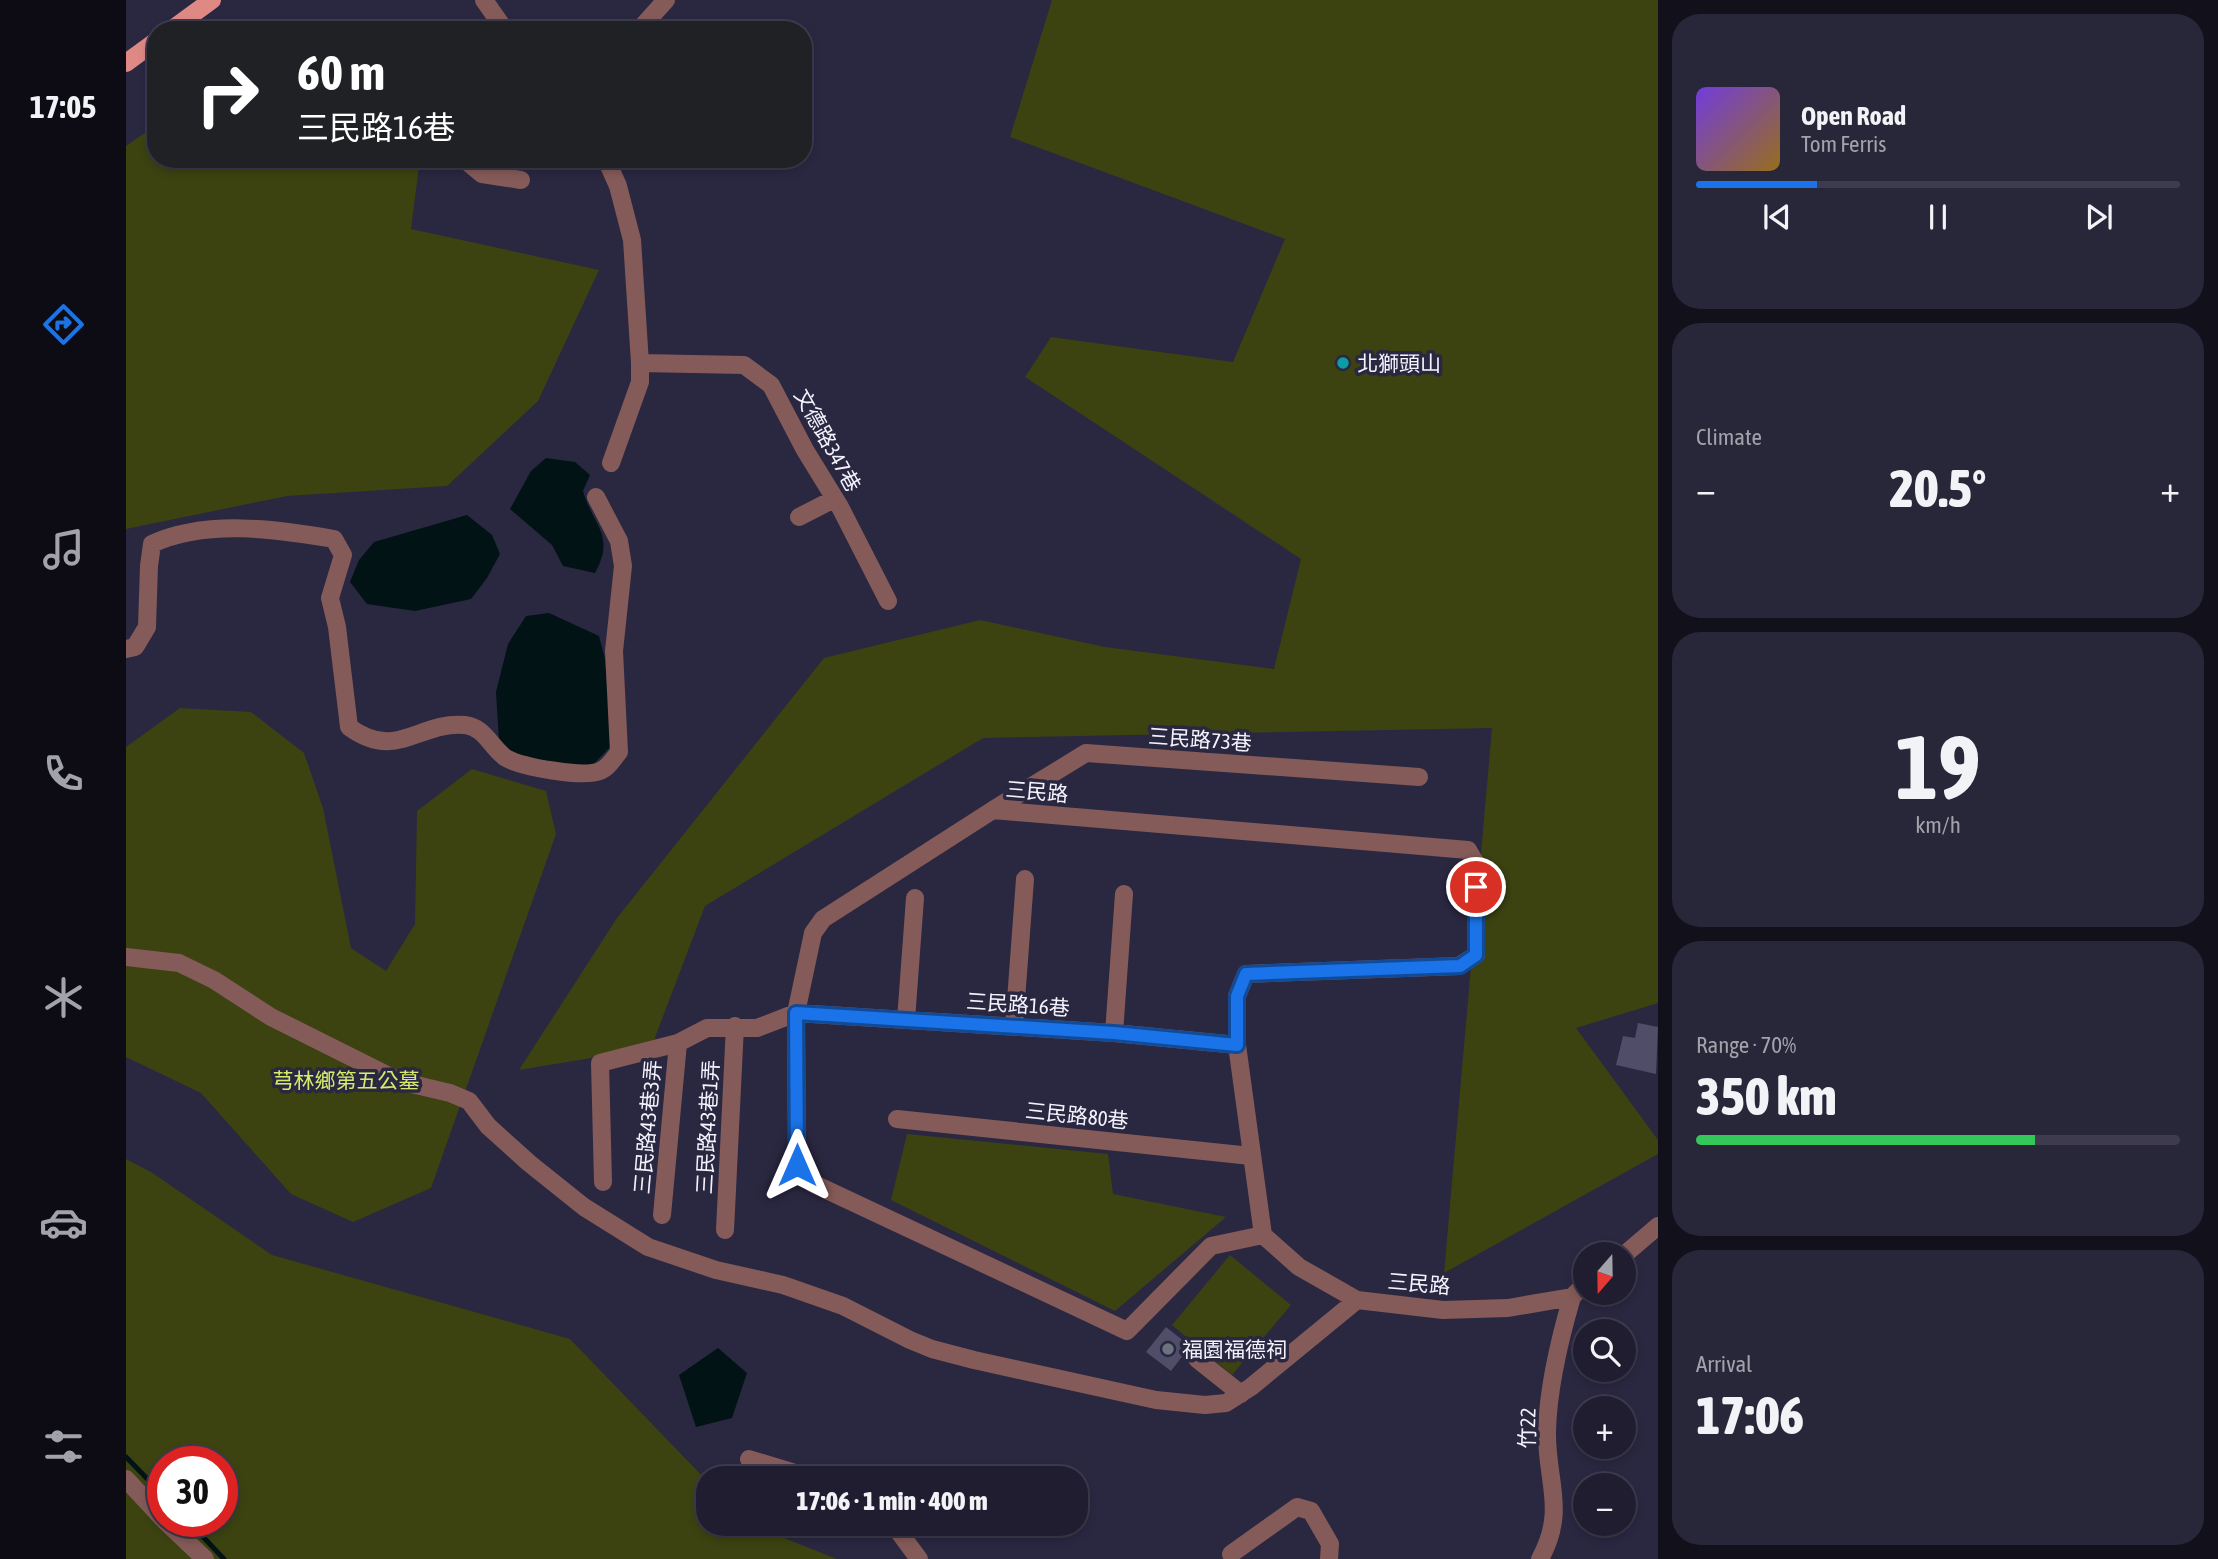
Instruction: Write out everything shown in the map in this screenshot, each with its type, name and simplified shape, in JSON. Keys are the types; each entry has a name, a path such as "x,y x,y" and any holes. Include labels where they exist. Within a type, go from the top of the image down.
{"main road":[{"path":"184,21 212,0"},
{"path":"126,63 147,48"}],"street":[{"path":"484,0 499,21"},
{"path":"647,21 666,0"},
{"path":"475,168 482,174 521,180"},
{"path":"610,168 618,186 632,240 640,363 640,382 611,463"},
{"name":"文德路347巷","path":"640,363 744,365 771,385 888,601"},
{"path":"126,649 135,647 147,627 152,544 172,535 208,530 283,532 334,540 343,555 330,598 337,627 349,726 365,738 389,742 416,736 440,726 468,725 483,733 508,759 581,775 603,770 619,752 614,651 623,566 619,541 596,497"},
{"path":"799,517 834,499"},
{"name":"三民路73巷","path":"993,810 1086,753 1419,777"},
{"name":"三民路","path":"1263,1234 1211,1246 1127,1331 812,1183 797,1165 796,1013 813,933 823,919 993,810 1468,850 1476,864 1476,955 1460,966 1246,974 1237,996 1237,1045 1263,1234 1299,1267 1357,1300 1443,1310 1508,1308 1572,1297"},
{"path":"1014,1027 1025,879"},
{"path":"1114,1033 1124,894"},
{"path":"906,1020 915,898"},
{"path":"126,957 179,963 214,980 271,1017 399,1081 450,1093 469,1101 488,1126 529,1163 584,1207 648,1247 716,1270 783,1285 844,1306 910,1340 974,1360 1156,1400 1205,1405 1226,1403 1241,1394 1357,1300"},
{"path":"603,1182 600,1063 678,1043 706,1028 757,1028 796,1013"},
{"name":"三民路16巷","path":"796,1013 1114,1033 1237,1045"},
{"name":"三民路43巷1弄","path":"725,1230 735,1026"},
{"name":"三民路43巷3弄","path":"662,1214 678,1043"},
{"name":"三民路80巷","path":"897,1119 1251,1156"},
{"path":"1636,1245 1658,1226"},
{"name":"竹22","path":"1540,1559 1548,1545 1555,1521 1547,1431 1572,1297"},
{"path":"1197,1359 1241,1394"},
{"path":"749,1460 770,1466"},
{"path":"126,1479 147,1502"},
{"path":"1231,1554 1297,1507 1311,1511 1330,1544 1329,1559"},
{"path":"902,1536 919,1559"},
{"path":"182,1537 205,1559"}],"green space":[{"path":"1052,0 1658,0 1658,1003 1576,1028 1658,1140 1658,1154 1444,1273 1492,728 983,738 705,906 651,1048 519,1070 617,918 824,658 980,620 1105,647 1274,669 1301,559 1025,377 1051,337 1233,362 1285,239 1010,137"},
{"path":"147,131 147,168 419,168 411,229 599,270 538,401 447,486 287,496 126,529 126,146"},
{"name":"芎林鄉第五公墓","path":"180,708 251,712 304,753 323,808 351,948 386,971 415,924 417,811 472,769 546,791 556,834 431,1188 353,1222 291,1194 201,1093 126,1057 126,747"},
{"path":"907,1134 1108,1154 1113,1194 1226,1217 1115,1311 891,1200"},
{"path":"126,1159 151,1172 272,1255 570,1339 696,1470 696,1536 779,1536 837,1559 126,1559"},
{"path":"1230,1255 1291,1305 1232,1375 1172,1325"}],"shaded area":[{"path":"546,458 575,462 590,475 583,491 603,540 601,560 595,573 563,566 552,545 510,509 531,471"},
{"path":"467,515 492,535 500,554 471,599 415,611 367,604 350,582 359,560 374,542"},
{"path":"549,613 599,636 605,659 612,745 586,772 555,762 509,756 499,742 496,692 508,644 526,616"},
{"path":"718,1348 747,1373 732,1418 696,1427 679,1375"}],"building":[{"path":"1638,1023 1658,1027 1656,1074 1616,1065 1623,1036 1635,1038"},
{"name":"福園福德祠","path":"1166,1327 1190,1346 1171,1371 1146,1352"}],"waterway":[{"path":"126,1457 147,1479"},
{"path":"203,1537 224,1559"}],"place":[{"name":"北獅頭山","path":"1343,363"},
{"name":"福園福德祠","path":"1168,1349"}],"route":[{"path":"797,1165 796,1013 1114,1033 1237,1045 1237,996 1246,974 1460,966 1476,955 1476,887"}]}
